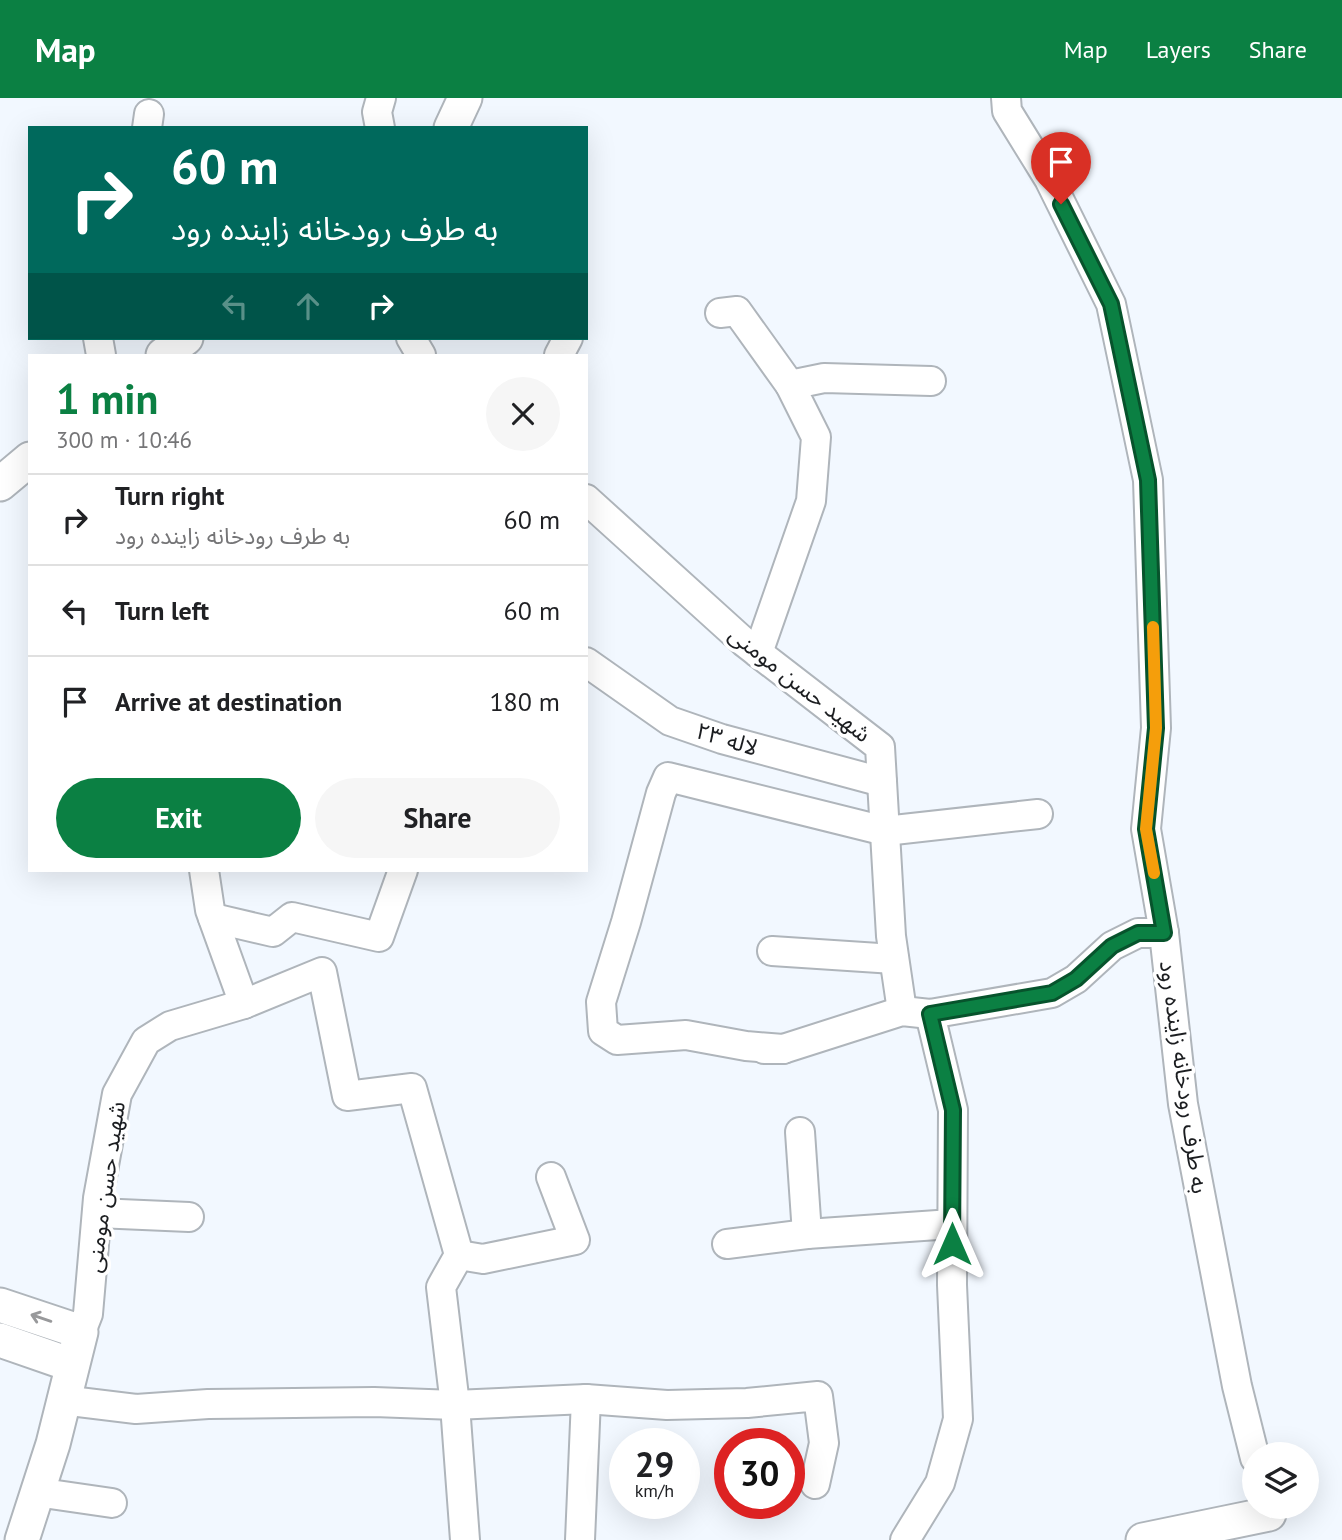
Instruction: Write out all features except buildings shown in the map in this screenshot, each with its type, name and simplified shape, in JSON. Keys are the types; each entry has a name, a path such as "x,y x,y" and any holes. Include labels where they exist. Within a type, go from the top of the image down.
{"street":[{"path":"380,126 377,112 381,98"},
{"path":"452,126 465,98"},
{"path":"1006,98 1007,111 1049,179 1111,304 1148,480 1156,728 1146,829 1164,933"},
{"path":"720,313 737,311 790,385 816,437 811,501 758,653"},
{"path":"164,354 183,340"},
{"path":"790,385 824,378 931,381"},
{"path":"0,484 28,461"},
{"name":"شهید حسن مومنی","path":"588,501 758,653 880,747 894,959 902,1011"},
{"name":"لاله ۲۳","path":"588,663 670,721 722,739 882,782"},
{"path":"783,1049 746,1046 685,1035 617,1040 603,1031 601,1002 661,793 668,777 885,831 1038,814"},
{"path":"204,872 213,918 244,1004"},
{"path":"213,918 274,932 292,917 379,937 402,872"},
{"name":"به طرف رودخانه زاینده رود","path":"902,1011 930,1014 1052,993 1076,979 1112,946 1138,933 1164,933 1183,1104 1237,1387 1251,1442"},
{"path":"772,951 894,959"},
{"name":"شهید حسن مومنی","path":"81,1332 88,1314 97,1213 117,1094 146,1041 170,1026 244,1004 322,972 347,1096 412,1088 459,1255"},
{"path":"751,1049 783,1049 902,1011"},
{"path":"905,1540 940,1483 958,1419 952,1285 953,1110 930,1014"},
{"path":"800,1132 807,1234"},
{"path":"465,1540 455,1405 441,1287 459,1255 483,1259 575,1240 551,1177"},
{"path":"97,1213 189,1217"},
{"path":"727,1244 807,1234 952,1224"},
{"path":"0,1305 81,1332 53,1444 22,1540"},
{"path":"0,1340 72,1365"},
{"path":"62,1400 136,1409 208,1404 374,1402 455,1405 586,1399 667,1405 747,1403 818,1396 824,1443 815,1484"},
{"path":"580,1540 586,1399"},
{"path":"36,1492 112,1503"},
{"path":"1143,1540 1242,1517"}],"slow traffic":[{"path":"1153,627 1156,728 1146,829 1154,873"}],"route":[{"path":"952,1244 953,1110 930,1014 1052,993 1076,979 1112,946 1138,933 1164,933 1146,829 1156,728 1148,480 1111,304 1061,204"}]}
